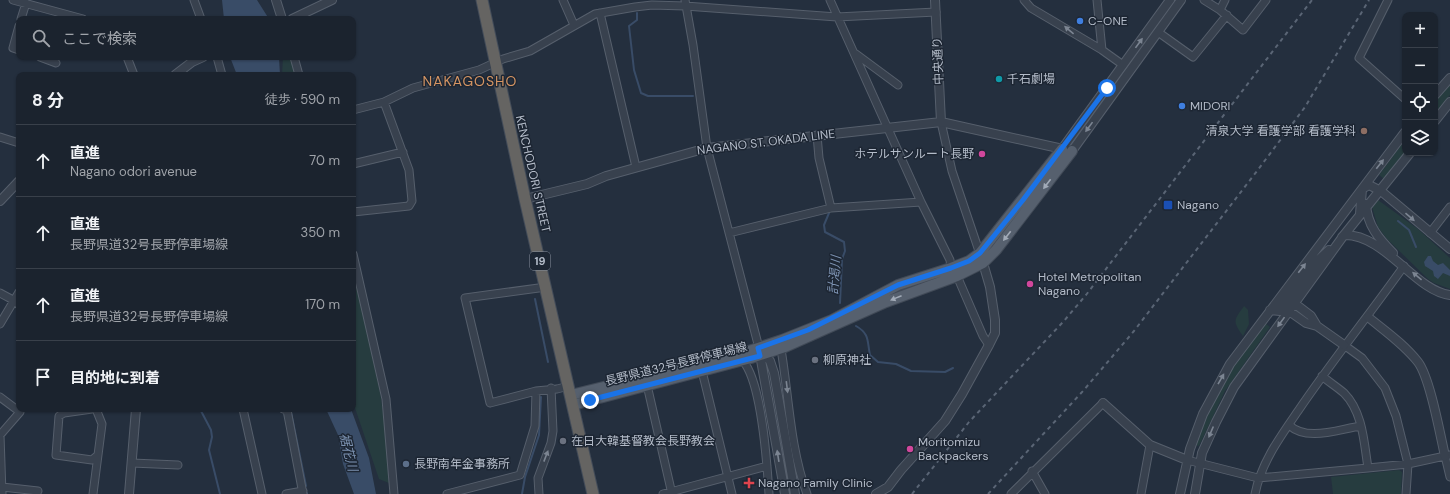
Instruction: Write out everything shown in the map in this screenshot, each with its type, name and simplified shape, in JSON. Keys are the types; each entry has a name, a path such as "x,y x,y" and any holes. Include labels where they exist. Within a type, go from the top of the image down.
{"highway":[{"name":"KENCHODORI STREET","path":"482,0 525,199 593,494"}],"main road":[{"name":"長野県道32号長野停車場線","path":"571,395 781,349 808,339 954,272 969,261 994,253 1073,148"},
{"name":"長野県道32号長野停車場線","path":"571,395 647,385 743,360 761,353 789,338 832,320 898,285 954,272"}],"street":[{"path":"14,0 72,16"},
{"path":"194,0 200,16"},
{"path":"276,0 281,16"},
{"path":"298,16 332,0"},
{"path":"563,0 574,25"},
{"path":"830,0 921,202 950,260 983,336 989,345"},
{"name":"中央通り","path":"935,0 941,122"},
{"path":"1024,0 1031,8 1102,50 1123,65"},
{"path":"1097,0 1102,50"},
{"path":"1073,148 1075,131 1170,0"},
{"path":"1073,148 1181,0"},
{"path":"1204,0 1227,15 1243,30 1266,0"},
{"path":"1220,10 1225,0"},
{"path":"1388,0 1358,58 1402,96"},
{"path":"22,16 26,3"},
{"path":"685,3 693,45 707,148 761,353 785,494"},
{"path":"356,109 384,102 413,88 479,70 530,51 574,25 600,13 652,5 685,3 837,17 936,12"},
{"path":"600,13 636,167"},
{"path":"1158,32 1193,57 1227,15"},
{"path":"16,35 12,48 16,49"},
{"path":"854,54 898,85"},
{"path":"48,60 56,63"},
{"path":"129,60 133,72"},
{"path":"179,72 196,60"},
{"path":"218,60 221,72"},
{"path":"295,60 298,72"},
{"path":"1438,92 1450,78"},
{"path":"356,212 409,206 412,201 409,170 384,102"},
{"path":"1436,120 1450,102"},
{"path":"876,494 888,487 901,470 945,421 962,394 995,332 995,320 990,287 952,171 941,122"},
{"name":"NAGANO ST. OKADA LINE","path":"525,199 587,184 606,176 636,167 707,148 941,122 1073,148"},
{"path":"1073,148 1075,131"},
{"path":"817,135 820,158 831,208"},
{"path":"1180,494 1187,460 1203,414 1220,381 1270,310 1366,187 1372,175 1402,136"},
{"path":"0,137 16,142"},
{"path":"356,163 403,152"},
{"path":"1195,494 1200,463 1216,422 1234,386 1344,235 1408,156"},
{"path":"0,201 16,184"},
{"path":"1366,187 1381,191 1450,249"},
{"path":"1366,187 1366,207 1373,230 1404,266"},
{"path":"1360,215 1366,187"},
{"path":"729,233 831,208 921,202"},
{"path":"1430,233 1450,207"},
{"path":"1270,310 1280,310 1317,261 1344,235 1364,237 1442,294 1450,295"},
{"path":"1255,494 1258,478 1266,461 1289,425 1322,376 1368,317 1404,266"},
{"path":"356,267 386,399 394,494"},
{"path":"546,287 465,298 490,402 551,388 571,395"},
{"path":"0,293 16,302"},
{"path":"1294,303 1311,316 1317,326"},
{"path":"0,324 16,304"},
{"path":"1289,311 1306,323 1317,326 1362,358 1385,388 1396,416 1408,464 1406,494"},
{"path":"1368,317 1401,344 1419,363 1430,391 1447,455 1450,477"},
{"path":"781,349 786,374 793,436 807,494"},
{"path":"761,353 774,373 795,494"},
{"path":"743,360 750,372 755,386 765,445 769,494"},
{"path":"702,371 732,494"},
{"path":"1322,376 1344,393 1351,402 1361,426 1368,468"},
{"path":"647,385 672,493"},
{"path":"540,494 538,478 551,443 553,431 551,388"},
{"path":"447,494 520,474 535,426 536,391"},
{"path":"0,397 16,409"},
{"path":"1011,494 1103,403 1150,446 1187,460 1258,478 1408,464 1447,455"},
{"path":"20,412 0,435 2,491 38,491"},
{"path":"71,412 64,413 59,416 56,455 92,460 98,455"},
{"path":"93,494 102,424 97,412"},
{"path":"129,494 136,412"},
{"path":"244,412 262,494"},
{"path":"286,494 303,493 287,412"},
{"path":"1289,425 1298,431 1312,434 1361,426"},
{"path":"1141,494 1150,446"},
{"path":"132,463 178,465"},
{"path":"663,494 672,493 767,466"},
{"path":"1032,472 1045,494"}],"green space":[{"path":"283,60 292,60 296,72 282,72"},
{"path":"1450,82 1450,95 1438,109 1438,96"},
{"path":"1402,144 1402,156 1384,179 1379,175"},
{"path":"1378,200 1418,229 1450,258 1450,289 1428,279 1387,239 1378,227 1372,207"},
{"path":"356,282 380,392 387,441 389,483 379,479 356,411"},
{"path":"1244,306 1248,310 1249,324 1243,336 1237,327 1236,318"},
{"path":"1265,323 1270,327 1225,391 1199,446 1195,445 1218,391 1233,366"},
{"path":"1399,470 1402,472 1401,494 1333,494 1331,477"}],"water":[{"path":"222,0 257,0 267,16 224,16"},
{"path":"231,60 279,60 280,72 236,72"},
{"path":"1428,256 1431,256 1433,261 1438,265 1443,263 1450,270 1450,276 1443,273 1438,279 1434,276 1433,271 1425,266 1424,262"},
{"name":"裾花川","path":"327,412 352,412 369,458 376,494 354,494 343,464 338,435"}],"waterway":[{"path":"637,13 637,20 629,26 634,70 641,93 648,96 693,96"},
{"name":"計渇川","path":"829,213 824,225 825,232 844,242 845,251 842,259 840,303"},
{"path":"1398,221 1409,230 1416,247"},
{"path":"535,299 548,362"},
{"name":"計渇川","path":"856,326 866,335 870,355 878,362 896,364 911,371 945,372 953,368"},
{"path":"522,494 525,477 539,435 541,397"},
{"path":"202,412 211,430 212,437 209,450 220,494"},
{"path":"291,412 306,486"}],"railway":[{"path":"912,494 969,422 1063,322 1086,295 1312,0"},
{"path":"988,494 1083,391 1134,331 1305,107 1369,0"}],"place":[{"name":"C-ONE","path":"1080,21"},
{"name":"千石劇場","path":"999,79"},
{"name":"MIDORI","path":"1182,106"},
{"name":"清泉大学 看護学部 看護学科","path":"1364,131"},
{"name":"ホテルサンルート長野","path":"982,154"},
{"name":"Nagano","path":"1168,205"},
{"name":"Hotel Metropolitan Nagano","path":"1030,284"},
{"name":"柳原神社","path":"815,360"},
{"name":"在日大韓基督教会長野教会","path":"563,441"},
{"name":"Moritomizu Backpackers","path":"910,449"},
{"name":"長野南年金事務所","path":"406,464"},
{"name":"Nagano Family Clinic","path":"749,483"}],"district":[{"name":"NAKAGOSHO","path":"470,81"}],"route":[{"path":"590,400 760,356 758,348 832,320 898,285 969,261 980,253 1012,214 1107,88"}]}
